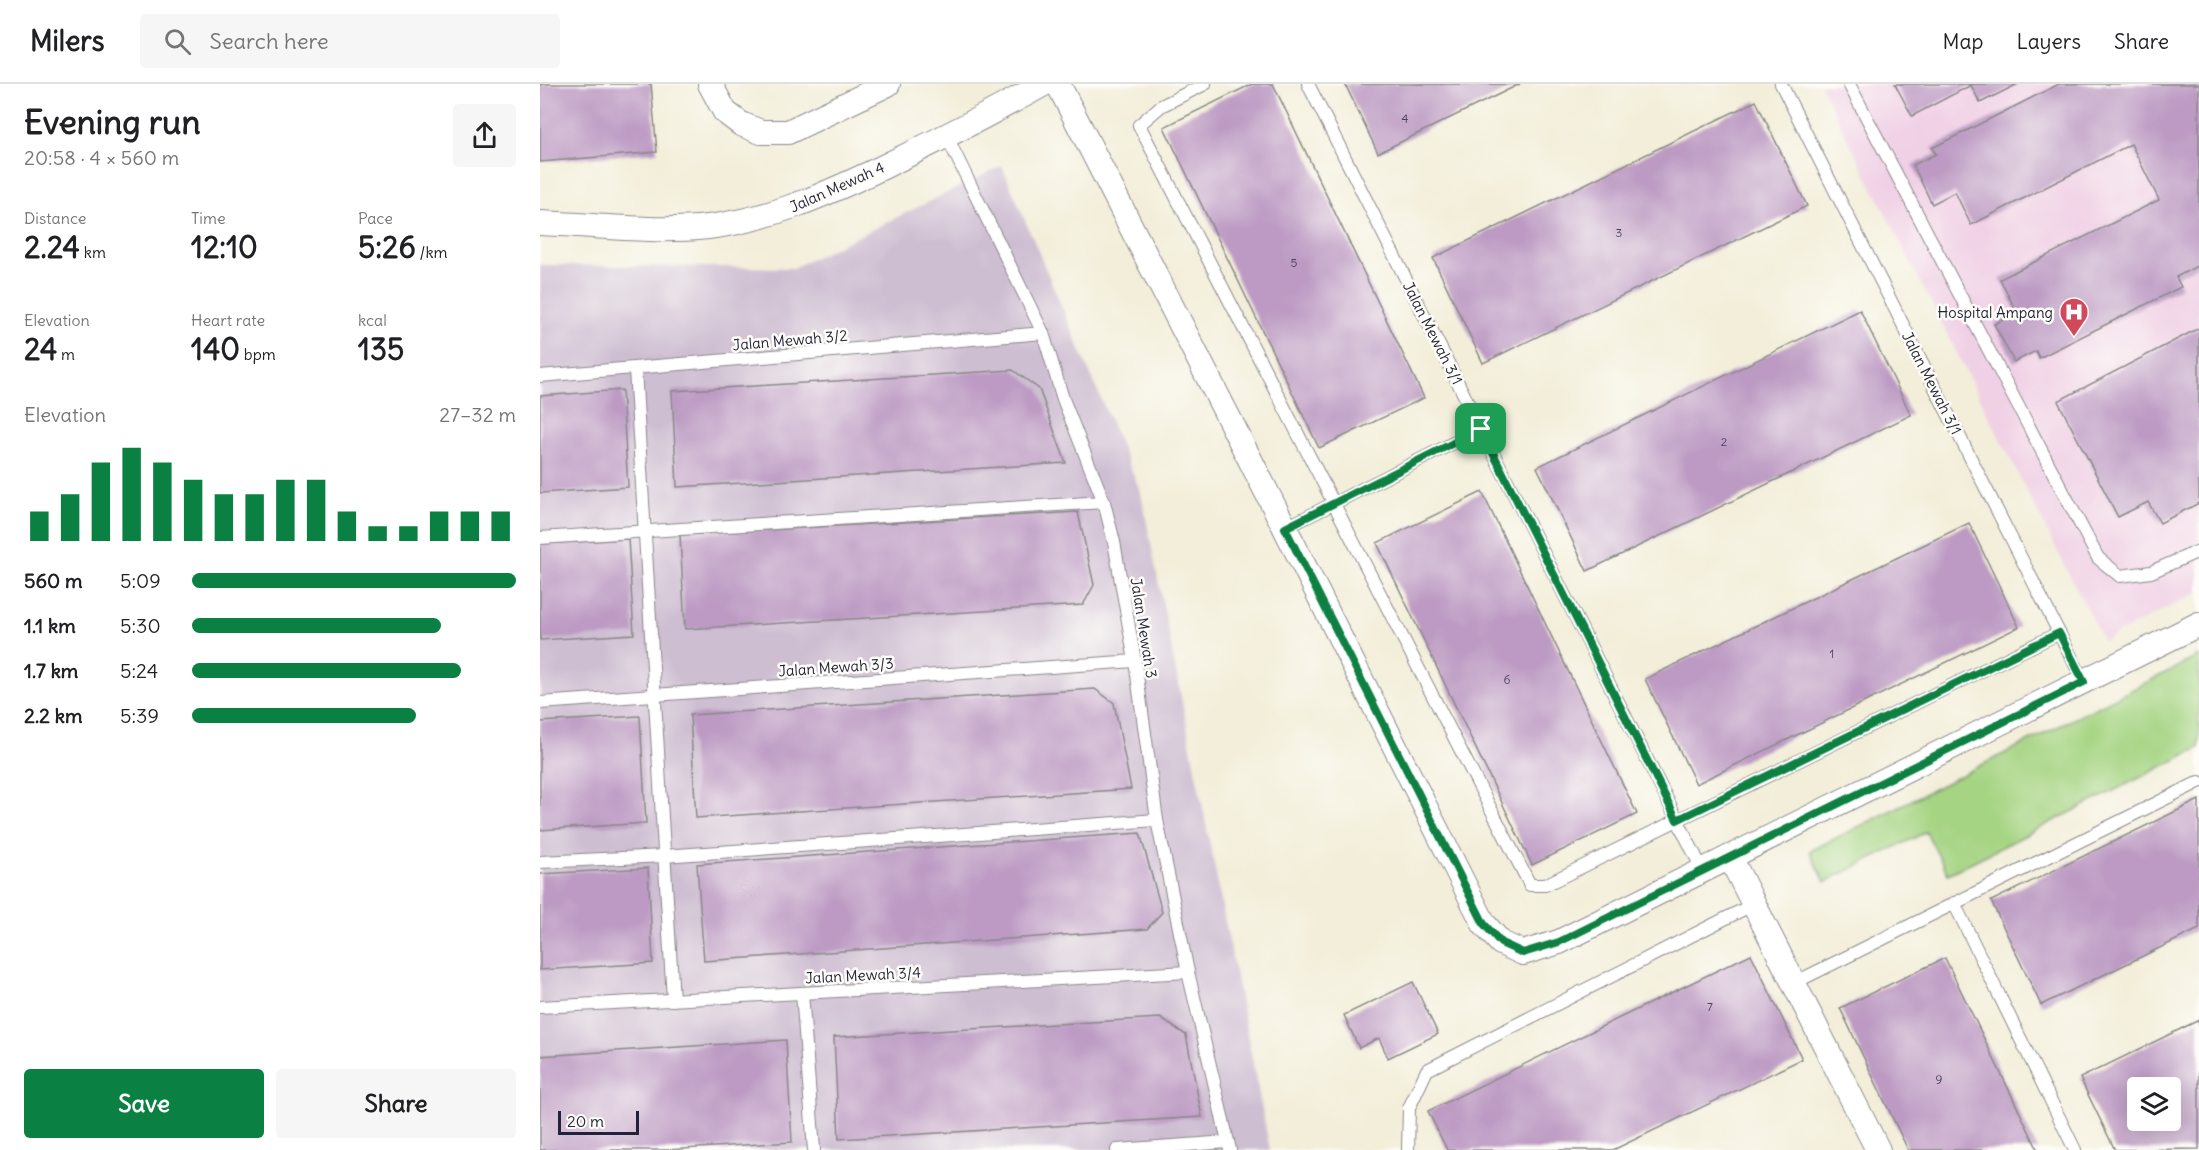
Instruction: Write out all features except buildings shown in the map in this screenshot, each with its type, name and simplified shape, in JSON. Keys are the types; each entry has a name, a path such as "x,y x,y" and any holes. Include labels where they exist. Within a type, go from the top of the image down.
{"street":[{"path":"710,84 725,112 760,132 788,132 888,84"},
{"name":"Jalan Mewah 4","path":"540,223 675,228 706,227 751,220 807,203 947,137 1044,84"},
{"path":"1058,84 1484,924 1501,943 1523,953 1559,942 2199,624"},
{"path":"1730,857 1878,1150"}],"lane":[{"path":"1205,84 1161,106 1139,125 1530,885 1545,885 2059,633"},
{"name":"Jalan Mewah 3/1","path":"1308,84 1703,871"},
{"name":"Jalan Mewah 3/1","path":"1781,84 2084,682"},
{"path":"1849,84 2098,558 2120,576 2151,572 2199,550"},
{"name":"Jalan Mewah 3","path":"947,137 1043,333 1063,399 1104,502 1114,542 1135,661 1157,820 1188,972 1229,1146"},
{"name":"Jalan Mewah 3/2","path":"540,376 1043,333"},
{"path":"635,369 673,1000"},
{"path":"1285,528 1481,429"},
{"path":"540,538 1104,502"},
{"name":"Jalan Mewah 3/3","path":"540,703 1135,661"},
{"path":"1794,983 2199,782"},
{"path":"540,862 664,856 1157,820"},
{"path":"1954,903 2075,1150"},
{"path":"1408,1150 1409,1108 1427,1070 1754,904"},
{"name":"Jalan Mewah 3/4","path":"540,1007 1188,972"},
{"path":"802,993 814,1150"},
{"path":"1117,1150 1229,1146"}],"shaded area":[{"name":"Hospital Ampang","path":"1820,84 2199,84 2199,592 2103,641"},
{"path":"1002,166 1141,493 1270,1150 540,1150 540,265 793,268"}],"green space":[{"path":"2199,656 2199,748 1948,874 1926,832 1825,882 1810,851"}],"place":[{"name":"Hospital Ampang","path":"2074,338"}],"route":[{"path":"1481,429 1677,820 2059,633 2084,682 1559,942 1523,953 1501,943 1484,924 1285,528 1481,429"}]}
